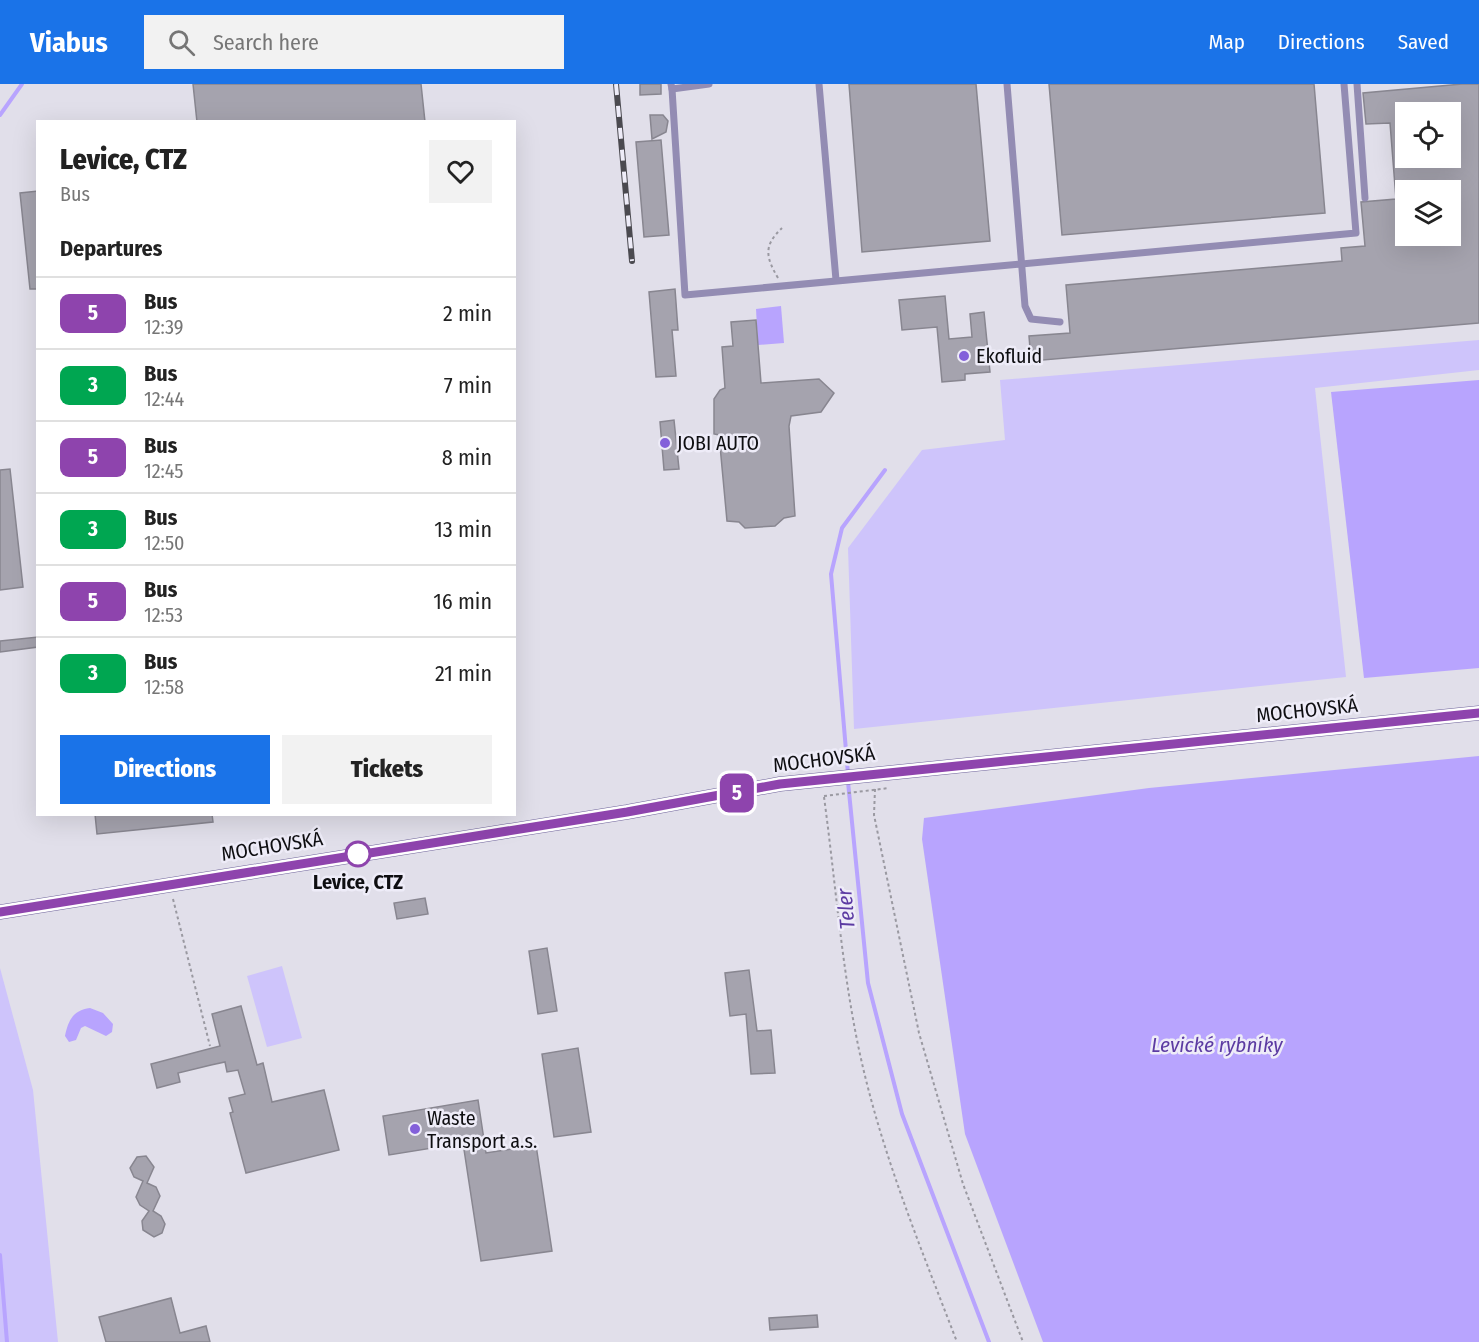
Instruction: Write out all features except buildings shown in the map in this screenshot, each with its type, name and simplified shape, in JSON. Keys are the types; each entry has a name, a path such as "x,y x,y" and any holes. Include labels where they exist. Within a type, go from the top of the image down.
{"street":[{"name":"MOCHOVSKÁ","path":"0,912 828,779 1479,713"}],"lane":[{"path":"709,84 671,86 685,295 836,280 1022,266 1356,232 1344,84"},
{"path":"819,84 836,280"},
{"path":"1007,84 1025,306 1031,319 1060,322"},
{"path":"1357,84 1365,198"}],"path":[{"path":"782,228 770,239 768,254 782,285"},
{"path":"868,775 874,815 919,1033 963,1184 1023,1342"},
{"path":"828,779 824,796 844,969 871,1097 899,1191 957,1342"},
{"path":"824,796 859,792"},
{"path":"170,885 210,1046"}],"shaded area":[{"path":"1479,340 1479,370 1315,388 1346,677 854,729 848,548 922,450 1005,440 1000,380"},
{"path":"282,966 302,1038 267,1047 247,976"},
{"path":"0,968 33,1090 58,1342 0,1342"}],"water":[{"path":"781,306 784,343 758,345 756,309"},
{"path":"1479,380 1479,668 1364,678 1331,392"},
{"name":"Levické rybníky","path":"1479,756 1479,1342 1043,1342 965,1134 922,839 924,818 1149,788"},
{"path":"90,1008 103,1013 113,1024 112,1032 106,1036 85,1026 81,1028 76,1040 69,1042 65,1036 70,1021 79,1011"}],"waterway":[{"path":"0,115 22,84"},
{"name":"Teler","path":"848,774 831,574 842,528 885,470"},
{"name":"Teler","path":"848,782 868,983 902,1114 989,1342"},
{"path":"0,1255 7,1342"}],"railway":[{"path":"616,84 632,261"}],"bus line":[{"name":"5","path":"0,912 698,801 780,784 1479,713"}],"place":[{"name":"Ekofluid","path":"964,356"},
{"name":"JOBI AUTO","path":"665,443"},
{"name":"Levice, CTZ","path":"358,854"},
{"name":"Waste Transport a.s.","path":"415,1129"}]}
